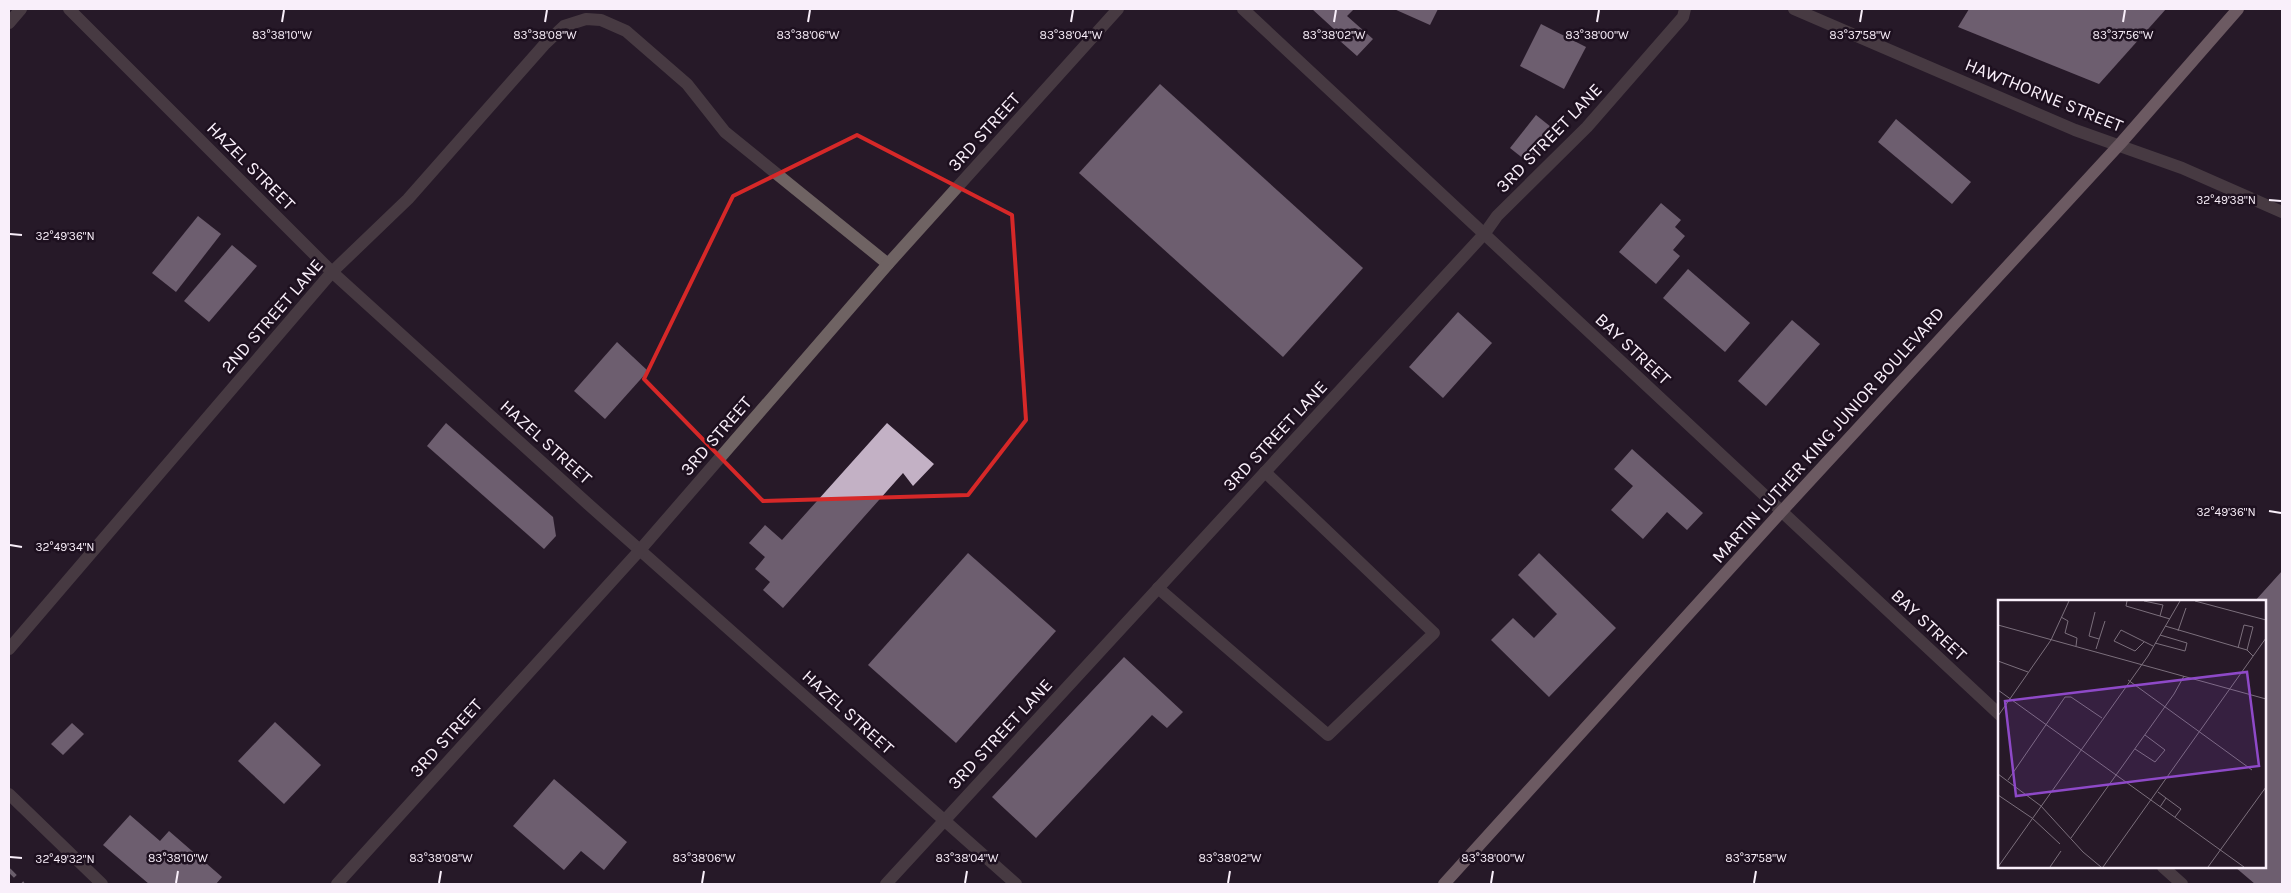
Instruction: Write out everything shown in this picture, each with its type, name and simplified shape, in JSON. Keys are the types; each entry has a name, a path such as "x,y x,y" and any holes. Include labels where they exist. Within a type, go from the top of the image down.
{"main road":[{"name":"MARTIN LUTHER KING JUNIOR BOULEVARD","path":"1444,884 1781,512 2120,144 2238,9"}],"street":[{"path":"9,23 21,9"},
{"name":"HAZEL STREET","path":"69,9 332,272 943,822 1016,884"},
{"name":"3RD STREET","path":"337,884 640,550 888,264 1118,9"},
{"name":"BAY STREET","path":"1242,9 1485,233 1998,713"},
{"name":"3RD STREET LANE","path":"886,884 1485,233 1497,216 1587,127 1683,17 1685,9"},
{"name":"HAWTHORNE STREET","path":"1794,9 2075,130 2120,144 2182,168 2282,212"},
{"name":"2ND STREET LANE","path":"9,650 332,272 408,199 544,45 564,26 586,19 601,20 626,31 687,84 726,132 888,264"},
{"path":"1158,588 1328,735 1434,633 1265,472"},
{"path":"9,794 102,884"},
{"path":"2164,868 2182,884"}],"highlighted area":[{"path":"857,135 1012,215 1026,420 968,495 763,501 644,379 733,196"}],"building":[{"path":"1312,9 1354,9 1347,16 1373,39 1357,56 1331,33 1335,30"},
{"path":"1394,9 1438,9 1430,25"},
{"path":"1969,9 2166,9 2099,84 1958,27"},
{"path":"1541,24 1586,47 1564,89 1520,66"},
{"path":"1160,84 1363,268 1283,357 1079,173"},
{"path":"1536,115 1556,131 1529,163 1510,148"},
{"path":"1896,119 1971,182 1952,204 1878,142"},
{"path":"1661,203 1681,220 1675,227 1685,236 1673,250 1680,256 1656,284 1619,252"},
{"path":"198,216 221,234 176,292 152,273"},
{"path":"232,245 257,266 209,322 184,301"},
{"path":"1688,269 1750,323 1725,352 1663,298"},
{"path":"1458,312 1492,343 1443,398 1409,367"},
{"path":"1792,320 1820,344 1766,406 1738,381"},
{"path":"617,342 648,371 605,419 574,391"},
{"path":"446,423 553,517 556,536 544,549 427,446"},
{"path":"887,423 934,464 913,486 903,473 783,608 763,590 770,582 755,569 765,557 749,543 765,525 782,540"},
{"path":"1632,449 1703,513 1687,530 1667,512 1643,539 1611,510 1633,486 1614,469"},
{"path":"968,553 1056,631 956,743 868,665"},
{"path":"1539,553 1616,628 1549,697 1491,640 1513,618 1534,638 1557,614 1518,575"},
{"path":"2282,571 2282,884 2255,884 2236,868 2266,868 2266,600 2256,600"},
{"path":"1124,657 1183,712 1167,728 1152,715 1036,838 992,797"},
{"path":"275,722 321,765 284,804 238,761"},
{"path":"72,723 84,734 63,755 51,744"},
{"path":"554,779 627,842 604,870 581,851 564,870 513,826"},
{"path":"130,815 160,841 169,831 222,877 216,884 149,884 103,845"}],"railway":[{"path":"9,870 23,884"}]}
